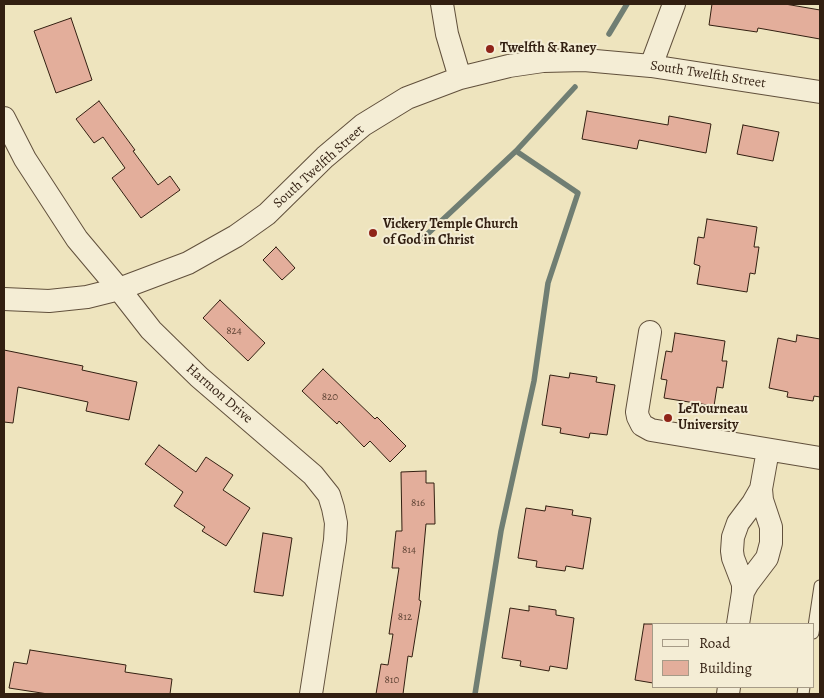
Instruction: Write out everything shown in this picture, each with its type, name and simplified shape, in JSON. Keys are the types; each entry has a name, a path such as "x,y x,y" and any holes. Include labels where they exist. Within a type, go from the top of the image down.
{"street":[{"path":"442,4 447,34 460,78"},
{"path":"651,66 674,4"},
{"name":"South Twelfth Street","path":"4,299 49,301 87,297 119,289 188,263 236,236 267,214 325,158 363,125 407,98 460,78 509,66 544,61 584,60 651,66 820,92"},
{"name":"Harmon Drive","path":"4,118 25,159 77,239 151,330 184,364 313,475 329,495 336,523 335,540 311,694"},
{"path":"650,332 637,412 642,425 646,428 820,458"},
{"path":"743,592 767,558 771,543 771,527 762,500 761,489 768,450"},
{"path":"738,623 743,592 741,578 733,558 733,537 738,523 761,489"}],"lane":[{"path":"814,626 820,586"}],"building":[{"path":"712,4 785,4 820,10 820,39 758,28 757,32 709,25"},
{"path":"71,18 92,80 56,93 34,31"},
{"path":"99,101 158,185 170,176 180,190 141,218 112,178 125,168 103,137 94,143 76,119"},
{"path":"587,111 668,125 669,116 711,124 706,153 639,140 637,149 582,139"},
{"path":"743,125 779,132 773,161 737,154"},
{"path":"707,219 757,227 754,247 759,247 755,274 750,273 747,292 697,284 700,266 694,264 698,237 704,238"},
{"path":"276,247 295,268 282,280 263,260"},
{"path":"220,300 265,343 248,361 203,318"},
{"path":"675,333 725,341 722,361 727,361 723,388 717,387 714,406 664,398 667,380 661,379 666,351 672,352"},
{"path":"797,335 820,339 820,397 814,396 813,401 787,397 788,392 769,388 778,338 796,342"},
{"path":"4,350 83,366 82,370 137,382 129,420 86,411 88,402 18,387 13,423 4,422"},
{"path":"323,369 375,419 377,417 406,446 390,462 370,441 364,447 339,421 337,424 302,391"},
{"path":"570,373 597,377 596,382 615,385 607,435 590,433 589,438 560,433 561,428 542,425 550,375 569,378"},
{"path":"159,445 196,472 206,457 233,475 223,490 250,508 226,546 202,531 205,527 174,506 183,492 145,464"},
{"path":"426,471 426,483 434,483 435,524 426,524 419,600 421,601 412,657 408,656 403,694 376,694 381,664 388,665 393,634 389,634 399,568 392,568 396,531 402,531 401,472"},
{"path":"546,506 573,510 572,515 591,518 583,569 566,566 565,571 536,567 537,561 518,558 526,508 545,511"},
{"path":"263,533 292,538 283,596 254,592"},
{"path":"529,606 556,610 556,615 574,618 567,669 550,666 549,671 520,666 521,661 502,658 510,608 529,611"},
{"path":"644,624 652,624 652,683 635,680"},
{"path":"30,650 126,665 125,672 172,679 170,694 48,694 9,688 14,662 27,664"}],"waterway":[{"path":"609,34 627,4"},
{"path":"475,694 501,531 534,381 548,283 578,193 516,151 575,87"},
{"path":"421,240 516,151"}],"place":[{"name":"Twelfth & Raney","path":"490,49"},
{"name":"Vickery Temple Church of God in Christ","path":"373,233"},
{"name":"LeTourneau University","path":"668,418"}]}
